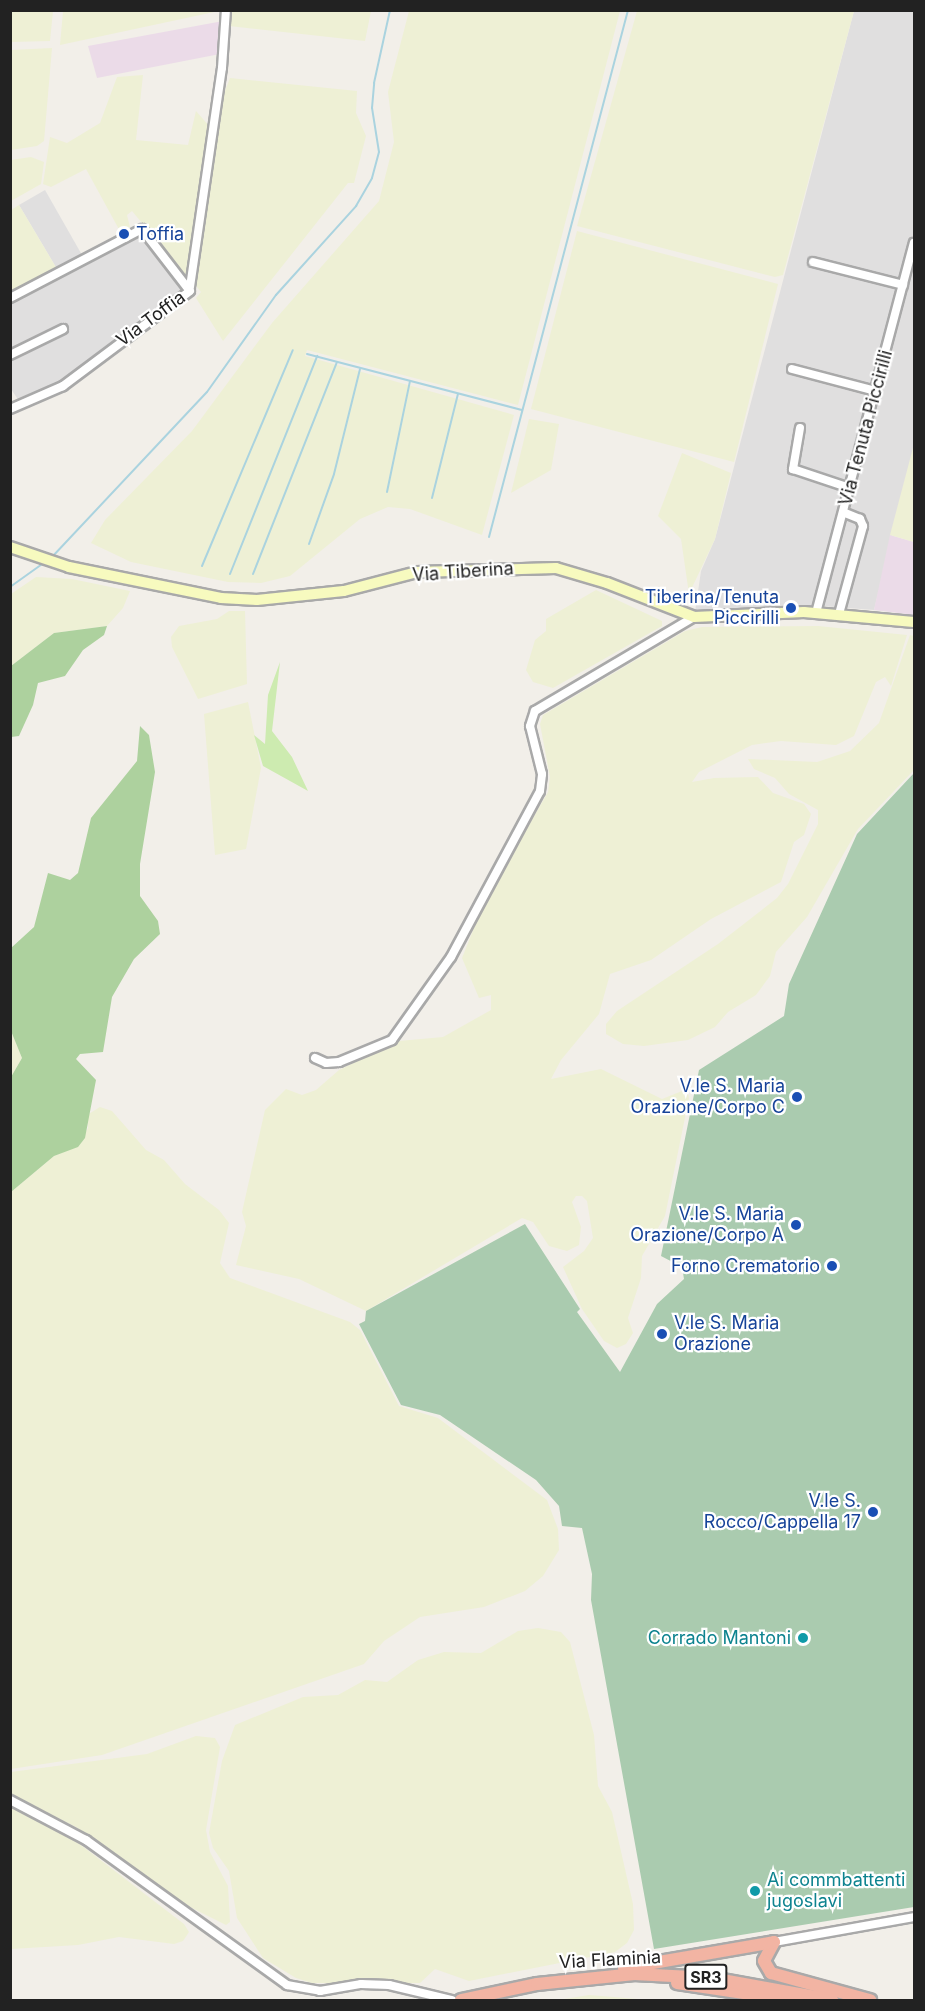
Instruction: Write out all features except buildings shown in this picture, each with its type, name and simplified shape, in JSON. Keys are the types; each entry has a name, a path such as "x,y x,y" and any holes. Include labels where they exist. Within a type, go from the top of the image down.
{"highway":[{"path":"585,1977 774,1942"},
{"path":"774,1942 764,1961 771,1973 870,2001"},
{"name":"Via Flaminia","path":"461,2001 585,1977 657,1974 711,1978 832,2001"},
{"name":"Via Flaminia","path":"479,2001 612,1982 716,1987 791,2001"}],"main road":[{"name":"Via Tiberina","path":"10,547 54,562 165,588 257,600 371,586 417,572 556,568 694,617 816,613 915,622"}],"street":[{"path":"190,287 222,68 226,10"},
{"name":"Via Toffia","path":"10,298 142,229 190,287 186,298 148,319 74,379 10,409"},
{"name":"Via Tenuta Piccirilli","path":"816,613 915,243"},
{"path":"813,262 903,285"},
{"path":"10,355 63,329"},
{"path":"792,369 876,391"},
{"path":"800,428 793,469 850,488"},
{"path":"839,614 863,526 860,519 843,512"},
{"path":"315,1058 326,1063 339,1062 392,1040 451,957 540,791 542,774 531,726 536,711 694,617"},
{"path":"10,1800 86,1840 287,1985 320,1991 362,1984 389,1985 452,2001"},
{"path":"774,1942 915,1917"}],"shaded area":[{"path":"854,11 914,11 914,446 874,610 821,606 695,612 701,571 715,539"},
{"path":"223,21 220,54 97,78 88,46"},
{"path":"45,190 82,255 57,269 19,205"},
{"path":"139,235 185,287 183,296 153,312 60,383 19,401 11,389 11,357 61,326 11,350 11,301"},
{"path":"890,535 914,542 914,615 874,610"}],"green space":[{"path":"63,10 219,11 60,45"},
{"path":"231,10 371,11 365,41 229,26"},
{"path":"10,11 53,11 50,41 11,42"},
{"path":"409,11 620,11 518,405 307,350 305,356 514,415 482,535 410,509 388,507 360,519 290,576 261,583 228,582 131,562 91,543 105,520 192,431 272,323 379,201 394,142 388,92"},
{"path":"637,11 854,11 783,275 775,277 577,226"},
{"path":"52,48 44,141 37,146 11,150 11,50"},
{"path":"143,75 136,140 188,145 196,111 210,127 188,278 132,211 127,215 130,227 121,233 86,169 51,187 43,184 50,137 67,143 100,123 117,77"},
{"path":"230,78 357,91 356,113 366,136 354,183 348,183 223,341 196,298 201,292 196,286 219,106"},
{"path":"31,157 44,162 41,184 11,201 11,160"},
{"path":"19,205 57,269 11,294 11,210"},
{"path":"577,231 778,284 734,462 531,409"},
{"path":"529,419 559,424 551,470 511,493"},
{"path":"914,444 914,542 890,535"},
{"path":"682,453 731,473 715,539 689,594 681,539 658,516"},
{"path":"36,577 72,579 130,591 123,608 107,626 54,633 11,666 11,594"},
{"path":"596,590 662,621 662,626 553,688 533,682 526,670 535,640 546,631 546,619"},
{"path":"229,611 245,611 247,684 198,699 172,647 171,637 179,626 217,619"},
{"path":"107,626 104,635 83,650 65,676 38,683 33,705 19,736 11,737 11,666 54,633"},
{"path":"818,626 907,635 891,686 885,677 876,682 854,736 836,745 781,741 752,745 699,772 692,782 714,778 758,777 773,793 804,804 811,814 804,835 794,842 781,882 711,919 651,960 610,974 599,1014 561,1060 551,1079 601,1069 662,1099 687,1089 689,1098 665,1216 642,1256 641,1278 628,1318 633,1333 626,1344 617,1348 604,1341 582,1309 563,1267 584,1251 593,1238 587,1201 582,1196 576,1196 572,1202 581,1227 579,1245 567,1251 549,1246 533,1222 522,1218 366,1311 299,1279 236,1265 246,1226 242,1212 265,1110 286,1089 302,1095 316,1090 339,1070 399,1041 443,1037 491,1010 491,995 479,998 462,958 484,903 548,792 550,777 540,724 543,715 685,631 702,627"},
{"path":"910,635 914,636 914,770 858,829 807,917 776,952 770,976 756,995 728,1012 715,1027 688,1040 644,1046 623,1044 606,1034 606,1024 617,1011 718,944 777,898 788,884 818,824 818,810 789,794 775,778 754,769 748,759 817,762 850,751 879,723"},
{"path":"280,662 272,731 292,757 308,791 263,766 254,735 265,744 268,695"},
{"path":"248,702 261,768 246,849 215,855 204,714"},
{"path":"140,726 149,735 155,772 140,864 140,896 158,921 160,934 134,959 112,997 103,1052 80,1054 76,1059 96,1080 85,1138 78,1147 54,1156 11,1192 11,1077 22,1058 11,1031 11,948 34,927 48,873 70,880 78,873 91,818 137,761"},
{"path":"914,773 914,1907 654,1949 591,1600 592,1574 582,1528 562,1526 559,1506 536,1480 440,1415 401,1405 359,1324 365,1321 366,1311 525,1224 580,1309 577,1312 620,1372 657,1304 684,1279 682,1267 661,1256 699,1070 784,1016 789,984 857,834"},
{"path":"11,1031 22,1058 11,1077"},
{"path":"100,1107 112,1111 146,1150 164,1160 185,1184 219,1210 229,1223 220,1263 230,1278 350,1322 360,1330 399,1406 438,1418 547,1500 558,1529 559,1550 543,1576 525,1591 484,1607 420,1617 384,1641 364,1664 102,1755 11,1769 11,1192 54,1156 78,1146 88,1128 87,1115"},
{"path":"538,1628 561,1632 570,1642 594,1735 598,1786 612,1812 633,1904 634,1930 627,1943 615,1952 469,1981 435,1969 420,1983 312,1983 296,1978 263,1958 237,1918 229,1871 213,1848 209,1833 222,1761 235,1725 303,1697 338,1695 365,1680 387,1682 418,1660 444,1652 481,1653 518,1631"},
{"path":"196,1736 215,1738 220,1747 206,1830 210,1852 228,1886 230,1922 226,1925 184,1904 76,1827 11,1795 11,1772 147,1754"},
{"path":"11,1808 77,1842 184,1924 189,1932 183,1941 174,1944 119,1937 78,1945 11,1949"},
{"path":"589,1995 650,2000 558,2000"}],"waterway":[{"path":"52,557 207,392 276,295 356,206 372,178 379,152 372,108 374,83 390,10"},
{"path":"489,537 628,10"},
{"path":"202,566 293,350"},
{"path":"307,354 522,410"},
{"path":"230,574 317,356"},
{"path":"253,574 337,362"},
{"path":"309,544 334,474 360,369"},
{"path":"387,492 410,381"},
{"path":"432,498 458,394"},
{"path":"10,587 45,562"}],"place":[{"name":"Toffia","path":"124,234"},
{"name":"Tiberina/Tenuta Piccirilli","path":"791,608"},
{"name":"V.le S. Maria Orazione/Corpo C","path":"797,1097"},
{"name":"V.le S. Maria Orazione/Corpo A","path":"796,1225"},
{"name":"Forno Crematorio","path":"832,1266"},
{"name":"V.le S. Maria Orazione","path":"662,1334"},
{"name":"V.le S. Rocco/Cappella 17","path":"873,1512"},
{"name":"Corrado Mantoni","path":"803,1638"},
{"name":"Ai commbattenti jugoslavi","path":"755,1891"}]}
